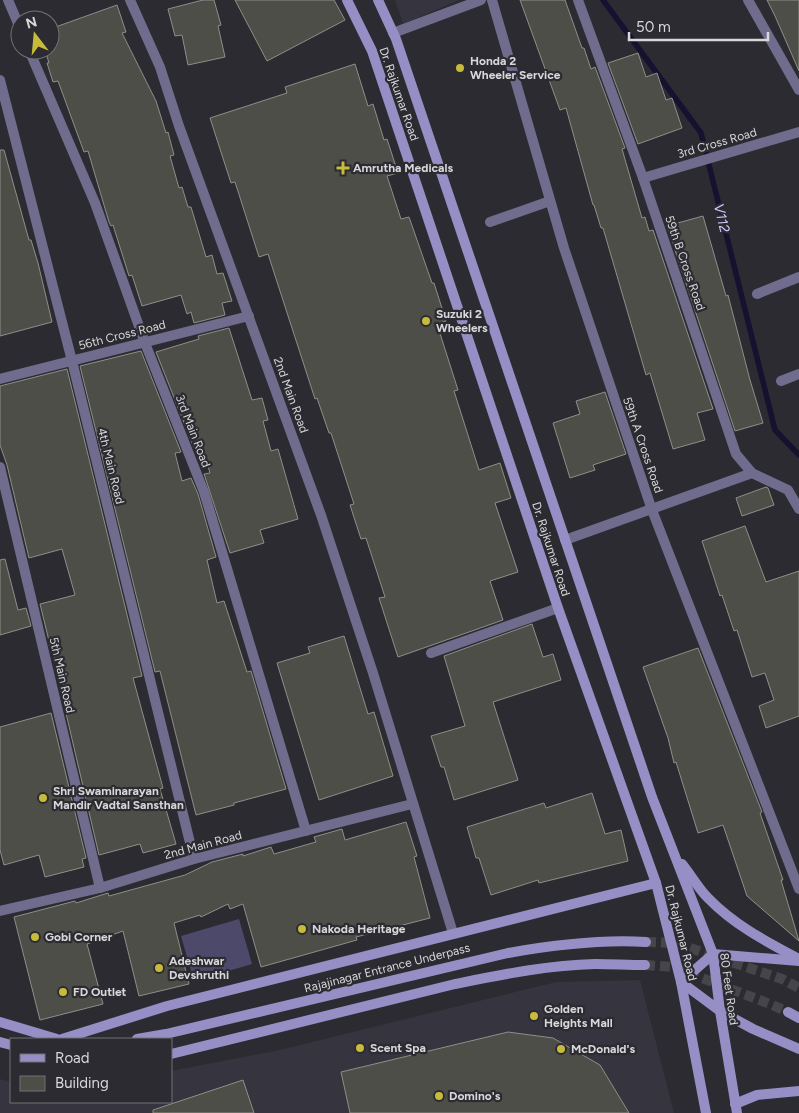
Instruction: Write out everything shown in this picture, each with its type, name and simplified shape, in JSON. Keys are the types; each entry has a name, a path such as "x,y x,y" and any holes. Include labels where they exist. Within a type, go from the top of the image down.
{"main road":[{"name":"Dr. Rajkumar Road","path":"347,0 372,51 558,608 656,883 681,982 706,1113"},
{"name":"Dr. Rajkumar Road","path":"378,0 394,33 652,797 674,853"},
{"name":"80 Feet Road","path":"674,853 713,954 736,1109"},
{"path":"674,853 707,897 726,914 754,934 799,960"},
{"path":"65,1038 167,1006 656,883"},
{"name":"Rajajinagar Entrance Underpass","path":"142,1038 542,946 585,942 646,942"},
{"path":"799,960 713,954 681,982 720,1010 753,1029 799,1049"},
{"path":"172,1054 498,975 595,964 645,965"},
{"path":"788,1012 799,1018"},
{"path":"0,1022 54,1038"},
{"path":"736,1109 757,1096 799,1091"}],"street":[{"name":"2nd Main Road","path":"130,0 160,67 179,126 250,316 321,515 373,674 453,933"},
{"path":"394,33 481,0"},
{"name":"59th A Cross Road","path":"492,0 564,248 652,510 799,889"},
{"name":"59th B Cross Road","path":"578,0 643,178 736,454 752,473 788,490 799,509"},
{"path":"748,0 799,90"},
{"name":"3rd Main Road","path":"34,60 95,203 145,342 204,492 306,831"},
{"name":"4th Main Road","path":"0,80 72,361 194,859"},
{"name":"3rd Cross Road","path":"643,178 799,132"},
{"path":"490,222 550,201"},
{"path":"757,294 799,277"},
{"name":"56th Cross Road","path":"0,379 250,316"},
{"path":"781,381 799,374"},
{"name":"5th Main Road","path":"0,467 100,888"},
{"path":"565,540 752,473"},
{"path":"431,652 558,608"},
{"name":"2nd Main Road","path":"0,911 100,888 194,859 412,804"}],"shaded area":[{"path":"395,0 459,0 403,24"},
{"path":"239,919 252,964 194,981 181,936"},
{"name":"Golden Heights Mall","path":"640,980 674,1113 0,1113 0,1079 10,1082 10,1103 172,1103 172,1071 280,1050 556,982"}],"building":[{"path":"203,0 214,0 221,25 218,26 225,57 188,65 182,35 175,36 168,9"},
{"path":"235,0 334,0 345,20 267,61"},
{"path":"520,0 565,0 591,69 595,67 625,148 622,149 642,218 645,217 649,231 653,230 713,409 697,413 705,440 673,449 650,373 646,375 603,228 601,228 593,205 566,108 560,110"},
{"path":"767,0 799,0 799,71 775,16"},
{"path":"117,5 126,32 122,33 156,101 166,133 168,132 174,155 170,156 179,188 182,187 188,207 191,207 206,257 212,255 217,274 223,273 232,301 222,303 225,315 194,323 191,312 187,314 181,295 142,306 132,275 129,276 113,225 111,226 109,222 88,151 84,152 58,81 53,82 47,63 49,63 48,60 60,60 60,25"},
{"path":"638,53 646,77 657,73 666,100 672,98 682,128 638,144 608,63"},
{"path":"355,64 368,106 373,104 384,140 387,139 398,173 387,176 401,219 409,217 446,321 437,324 458,390 454,391 479,470 500,463 511,498 495,503 518,572 490,581 503,620 398,657 379,598 385,597 366,538 361,539 350,505 354,504 331,433 329,433 317,398 315,399 268,254 259,257 235,182 231,183 210,118 287,93 285,87"},
{"path":"0,150 4,150 29,240 31,240 38,263 52,322 0,336"},
{"path":"703,216 726,296 728,295 763,423 735,431 667,226"},
{"path":"229,328 252,400 262,398 268,420 263,421 271,451 278,449 298,519 260,530 264,543 230,553 204,474 210,473 202,446 194,448 156,352 199,339 198,336"},
{"path":"141,351 181,452 175,453 182,481 191,478 198,494 216,557 207,560 217,603 224,601 247,672 251,671 286,789 196,815 160,671 155,672 80,366"},
{"path":"67,369 142,676 133,678 163,788 160,789 176,844 143,853 140,844 99,855 62,696 66,695 59,668 50,645 40,604 75,595 62,549 29,558 7,465 0,445 0,386"},
{"path":"605,392 626,454 593,465 595,470 570,478 553,423 580,414 576,401"},
{"path":"766,487 774,505 742,516 736,498"},
{"path":"745,526 766,582 799,571 799,716 766,728 759,706 774,700 765,673 752,677 737,630 734,631 722,595 720,596 702,541"},
{"path":"5,559 18,610 26,608 31,626 0,635 0,560"},
{"path":"532,624 543,657 553,654 561,680 493,702 518,780 454,800 444,767 441,767 431,736 465,726 444,656"},
{"path":"344,636 368,714 374,712 393,776 319,800 277,663 310,653 308,647"},
{"path":"698,648 762,812 760,813 783,880 781,880 799,941 747,896 723,825 698,833 643,667"},
{"path":"51,713 86,858 82,859 84,867 45,877 39,855 4,865 0,850 0,727"},
{"path":"592,793 605,834 621,830 628,861 539,883 538,880 491,895 479,858 476,858 467,827 544,803 546,808"},
{"path":"406,822 417,856 414,857 430,918 356,937 357,940 261,967 243,904 230,909 228,904 201,917 200,915 174,923 189,984 139,996 123,931 87,944 103,1004 40,1020 14,917 75,901 76,903 108,893 109,896 185,875 212,862 243,854 243,856 271,847 274,854 316,842 314,837 342,829 345,840"},
{"path":"508,1032 553,1038 600,1065 629,1113 350,1113 341,1072"},
{"path":"243,1080 254,1113 153,1113 153,1110"}],"waterway":[{"name":"V112","path":"603,0 701,133 775,430 799,455"}],"tunnel":[{"path":"646,942 675,943 782,979 799,988"},
{"path":"645,965 673,967 788,1012"}],"place":[{"name":"Honda 2 Wheeler Service","path":"460,68"},
{"name":"Amrutha Medicals","path":"343,168"},
{"name":"Suzuki 2 Wheelers","path":"426,321"},
{"name":"Shri Swaminarayan Mandir Vadtal Sansthan","path":"43,798"},
{"name":"Nakoda Heritage","path":"302,929"},
{"name":"Gobi Corner","path":"35,937"},
{"name":"Adeshwar Devshruthi","path":"159,968"},
{"name":"FD Outlet","path":"63,992"},
{"name":"Golden Heights Mall","path":"534,1016"},
{"name":"Scent Spa","path":"360,1048"},
{"name":"McDonald's","path":"561,1049"},
{"name":"Domino's","path":"439,1096"}]}
